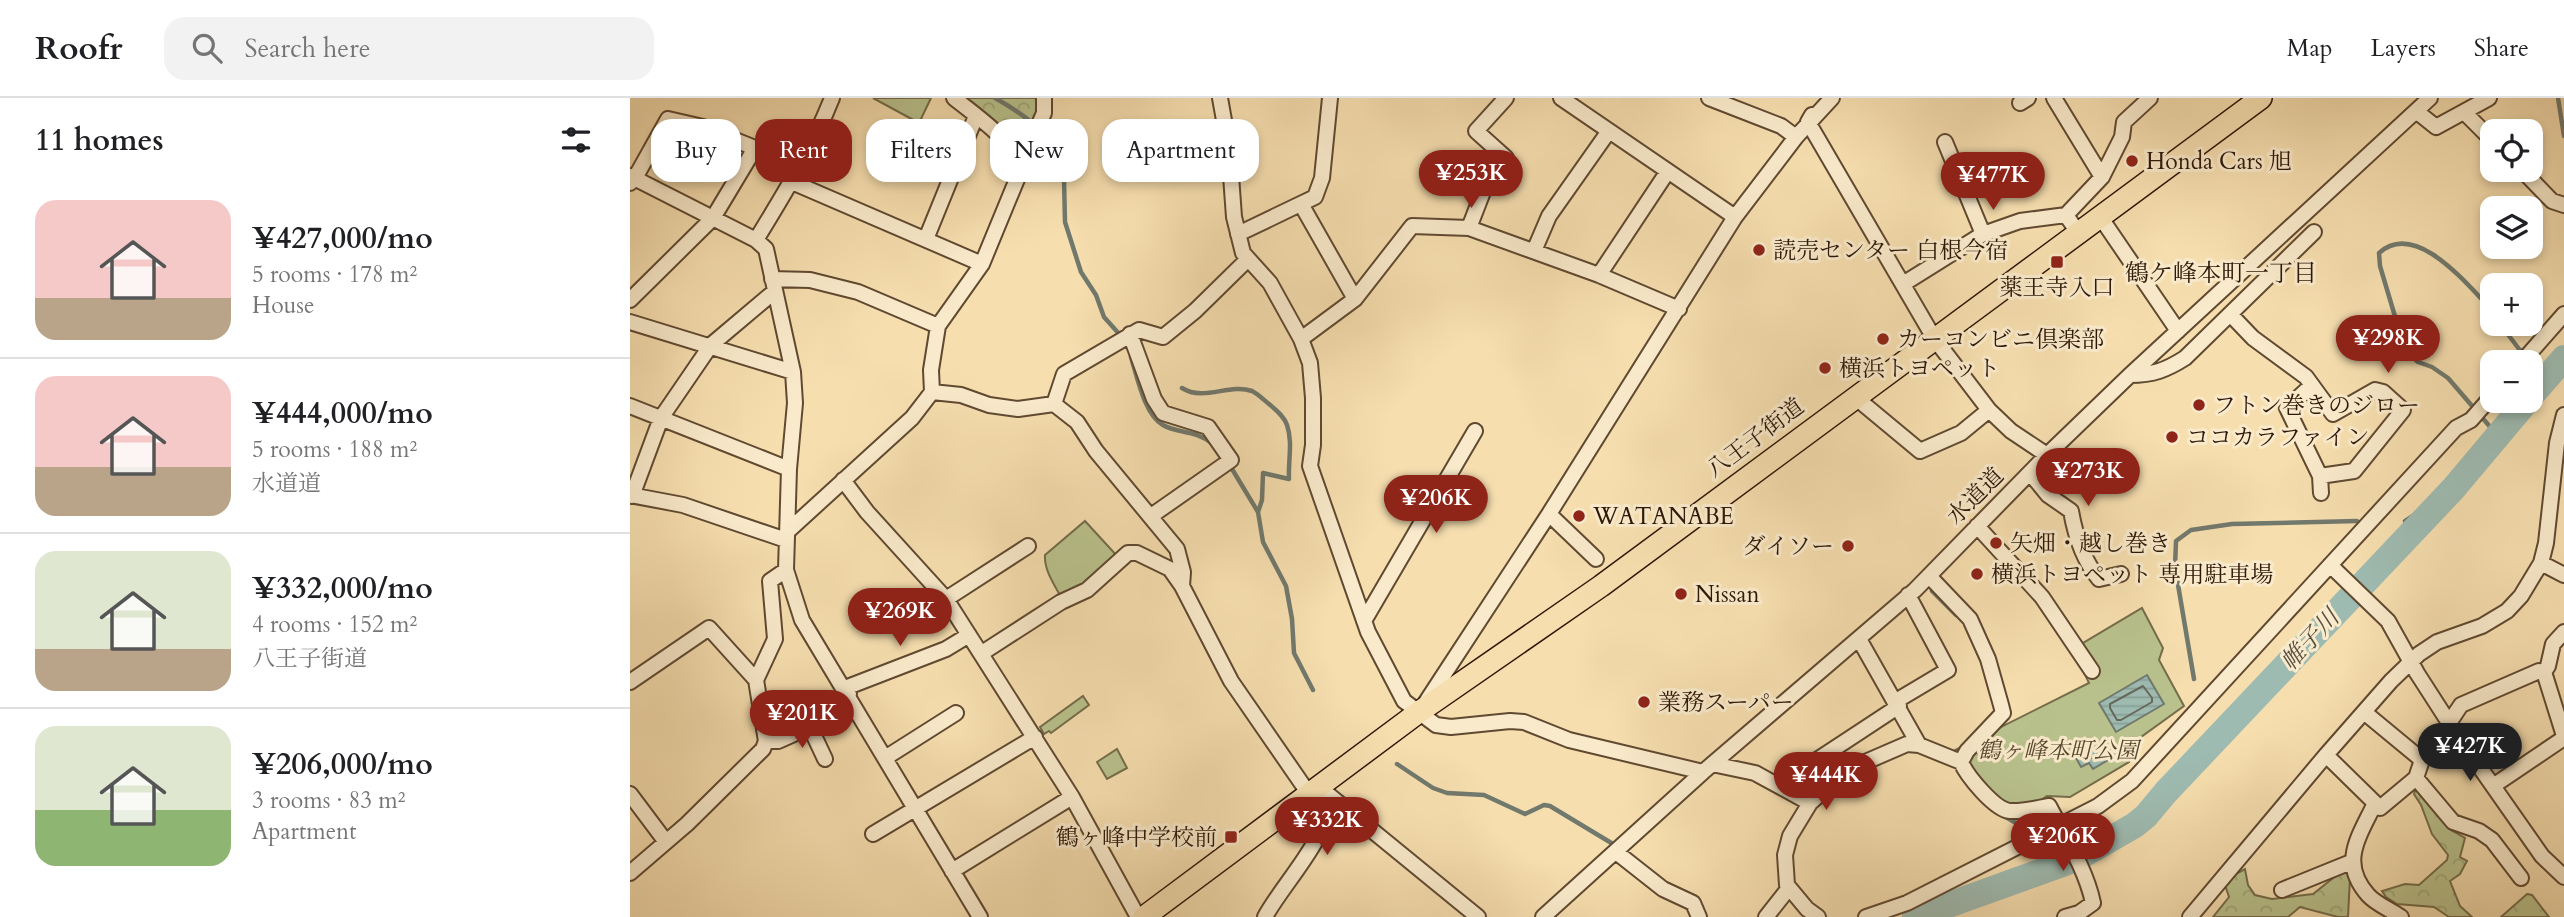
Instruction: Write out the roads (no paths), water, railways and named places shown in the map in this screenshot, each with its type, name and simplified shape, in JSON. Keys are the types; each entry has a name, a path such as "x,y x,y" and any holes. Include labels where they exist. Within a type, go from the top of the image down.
{"highway":[{"name":"八王子街道","path":"1141,917 1419,712 1601,586 1934,338 2101,218 2248,103"}],"street":[{"path":"824,119 832,98"},
{"path":"787,536 843,480 912,418 932,392 931,370 938,326 982,264 1023,167 1016,154 954,98"},
{"path":"1041,119 1044,98"},
{"path":"1220,98 1229,148 1238,234 1247,260 1270,283 1301,339 1310,363 1313,398 1310,466 1364,621 1404,701 1436,725 1451,727 1524,722 1569,740 1707,768 1755,773 1810,803"},
{"path":"1238,234 1315,197 1322,178 1330,98"},
{"path":"1469,228 1486,184 1506,158 1476,131 1506,98"},
{"path":"1561,98 1735,217"},
{"path":"1709,98 1781,126 1796,137"},
{"path":"1808,122 1820,98"},
{"path":"1419,712 1549,514 1735,217 1808,122 1832,98"},
{"path":"2054,98 2102,177"},
{"path":"1903,284 1983,234 2020,221 2066,215 2102,177 2122,137 2124,122 2150,98"},
{"name":"水道道","path":"1543,917 1707,768 1929,576 2047,455 2130,375 2430,98"},
{"path":"2416,111 2436,127 2489,98"},
{"path":"2465,113 2480,128"},
{"path":"926,239 976,116"},
{"path":"630,300 713,218 755,148 703,127 668,119 632,179 713,218 756,240 766,249 793,372 795,403 789,469 786,570 802,620 981,917"},
{"path":"1808,122 1934,338 1989,410 2011,431 2047,455"},
{"path":"1534,251 1549,216 1609,131"},
{"path":"1945,142 1983,234"},
{"path":"1599,275 1668,172"},
{"path":"756,240 792,182 982,264"},
{"path":"2534,182 2552,201 2564,205"},
{"path":"1301,204 1355,299"},
{"path":"2066,215 2079,234"},
{"path":"2101,218 2178,331"},
{"path":"1301,339 1355,299 1412,226 1469,228 1599,275 1679,309"},
{"path":"2130,375 2150,375 2185,358 2314,232"},
{"path":"1054,404 1064,374 1130,334 1146,331 1163,337 1195,312 1247,260"},
{"path":"787,536 682,505 631,495 661,418 711,345 774,285 810,280 858,292 938,326"},
{"path":"2230,314 2253,338 2306,377 2333,414 2375,390 2383,392 2403,410 2354,471 2320,477"},
{"path":"2532,350 2564,314"},
{"path":"630,322 793,372"},
{"path":"1130,334 1154,399 1163,413 1208,427 1231,460 1151,516"},
{"path":"2312,385 2287,408 2320,477 2321,493"},
{"path":"932,392 961,395 989,405 1018,409 1054,404 1077,422 1096,451 1178,549 1183,572 1182,586"},
{"path":"1855,397 1920,451 1961,433 1989,410"},
{"path":"630,406 789,469"},
{"path":"1866,917 1907,903 2059,826 2098,806 2132,781 2334,569 2456,428 2471,420 2480,410"},
{"path":"2190,917 2326,755 2411,662 2437,642 2482,626 2508,611 2521,596 2541,563 2546,543 2557,443 2563,420"},
{"path":"1364,621 1475,431"},
{"path":"2029,473 2048,495 2071,511 2076,534 2092,570 2099,579 2121,574"},
{"path":"843,480 867,512 946,599 1072,797 1141,917"},
{"path":"1549,514 1596,559"},
{"path":"1977,526 2042,597 2092,671"},
{"path":"946,599 1028,546"},
{"path":"982,653 1061,602 1087,590 1128,553 1137,553 1170,569 1182,586 1231,681 1325,802 1326,812 1312,848 1265,917"},
{"path":"2541,563 2564,575"},
{"path":"2334,569 2388,621 2451,726 2542,856 2564,877"},
{"path":"756,680 775,639 770,581 786,570"},
{"path":"1929,576 1970,620 1988,659 2003,713 1956,760"},
{"path":"1779,785 1948,670 1908,595"},
{"path":"630,682 657,661 709,628 756,680 766,741 763,749 630,873"},
{"path":"2326,755 2380,808 2416,778 2422,760 2451,726 2461,705 2544,671 2548,666 2553,644 2564,632"},
{"path":"766,741 778,741 823,721 847,691 946,649 969,635"},
{"path":"1859,639 1919,745"},
{"path":"2493,786 2564,737 2544,671"},
{"path":"2364,712 2422,760"},
{"path":"885,758 946,714"},
{"path":"810,727 825,759"},
{"path":"873,834 1035,737"},
{"path":"1818,917 1807,909 1789,888 1785,855 1790,836 1810,803 1847,770 1907,744 1919,745 1956,760 1994,804 2009,812 2049,806 2067,840 2090,892 2092,903 2079,913 2065,917"},
{"path":"2416,778 2453,822 2479,831 2493,840 2521,878"},
{"path":"1314,791 1478,917"},
{"path":"630,794 666,842"},
{"path":"952,871 1072,797"},
{"path":"2375,803 2353,850 2351,862 2369,897 2401,917"},
{"path":"1616,852 1663,890 1693,903 1699,917"},
{"path":"2282,890 2351,862"},
{"path":"1766,917 1789,888"}],"water":[{"path":"2147,675 2164,704 2116,732 2099,703"},
{"path":"2100,747 2108,760 2093,769 2089,763 2081,767 2074,754 2083,749 2087,754"}],"waterway":[{"path":"995,98 1024,117 1050,140 1047,156 1064,179 1065,222 1081,272 1096,295 1104,317 1121,336"},
{"path":"2558,98 2564,136"},
{"name":"帷子川","path":"2480,298 2455,272 2425,250 2409,244 2393,245 2379,253 2380,266 2405,350 2418,362 2432,367 2448,378 2498,436"},
{"name":"帷子川","path":"2509,336 2548,376"},
{"path":"1131,357 1142,394 1156,420 1169,428 1199,436 1213,444"},
{"name":"帷子川","path":"2543,382 2564,358"},
{"path":"1182,388 1199,393 1234,389 1252,391 1284,419 1290,438 1289,479 1263,473 1262,500 1258,512"},
{"name":"帷子川","path":"1915,917 2076,859 2146,816 2453,489 2517,413"},
{"path":"1229,464 1258,512 1263,542 1286,586 1294,653 1313,690"},
{"name":"帷子川","path":"2405,521 2453,489"},
{"name":"帷子川","path":"2194,679 2175,567 2176,541 2191,530 2232,524 2357,521"},
{"path":"1932,591 1956,615"},
{"name":"帷子川","path":"2166,792 2189,757"},
{"path":"1397,764 1433,788 1447,793 1484,795 1525,814 1544,805 1550,806 1618,847"},
{"path":"1997,812 2016,823"}],"place":[{"name":"Honda Cars 旭","path":"2132,161"},
{"name":"読売センター 白根今宿","path":"1759,250"},
{"name":"薬王寺入口","path":"2057,262"},
{"name":"カーコンビニ倶楽部","path":"1883,339"},
{"name":"横浜トヨペット","path":"1825,368"},
{"name":"フトン巻きのジロー","path":"2199,405"},
{"name":"ココカラファイン","path":"2172,437"},
{"name":"WATANABE","path":"1579,516"},
{"name":"矢畑・越し巻き","path":"1996,543"},
{"name":"ダイソー","path":"1848,546"},
{"name":"横浜トヨペット 専用駐車場","path":"1977,574"},
{"name":"Nissan","path":"1681,594"},
{"name":"業務スーパー","path":"1644,702"},
{"name":"鶴ヶ峰中学校前","path":"1231,837"}],"district":[{"name":"鶴ケ峰本町一丁目","path":"2221,273"}],"park label":[{"name":"鶴ヶ峰本町公園","path":"2058,750"}]}
